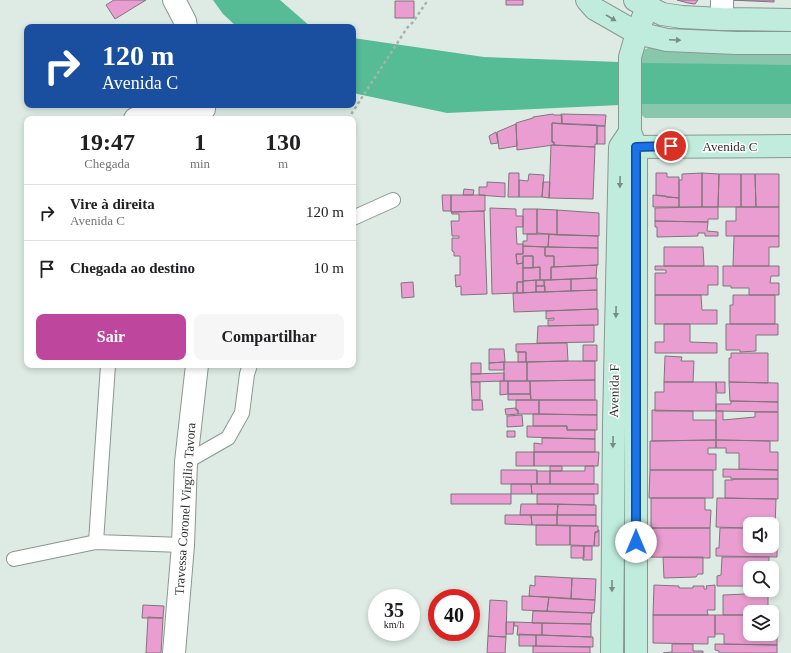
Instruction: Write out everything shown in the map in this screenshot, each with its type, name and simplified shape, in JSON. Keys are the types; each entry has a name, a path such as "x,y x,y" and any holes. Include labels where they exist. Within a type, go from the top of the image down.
{"street":[{"path":"174,0 186,24"},
{"path":"587,0 595,9 637,33 667,40 736,43 791,43"},
{"path":"629,138 630,57 637,33 641,3 662,14 682,17 722,10 791,20"},
{"path":"161,116 205,111"},
{"name":"Avenida C","path":"629,138 671,146 791,146"},
{"name":"Avenida F","path":"612,653 614,424 629,138"},
{"name":"Avenida F","path":"629,138 636,558 636,653"},
{"name":"Travessa Coronel Virgilio Tavora","path":"174,653 183,544 186,462 197,368"},
{"path":"612,558 636,558"}],"lane":[{"path":"356,217 393,200"},
{"path":"96,542 108,368"},
{"path":"186,462 228,438 242,413 249,368"},
{"path":"14,559 96,542 183,544"}],"path":[{"path":"356,107 407,28 428,0"}],"shaded area":[{"path":"213,0 280,0 308,24 234,24 223,14"},
{"path":"356,38 484,57 648,63 791,65 791,104 641,104 447,113 356,94"},
{"path":"656,44 791,46 791,118 645,118 635,109 634,55"}],"building":[{"path":"114,0 146,0 115,19 106,5"},
{"path":"506,0 523,0 523,5 506,5"},
{"path":"677,0 698,0 695,4"},
{"path":"730,0 774,0 774,2"},
{"path":"395,1 414,1 414,18 395,18"},
{"path":"553,114 562,115 562,124 552,123 552,142 554,142 554,145 517,150 516,123 533,117"},
{"path":"561,114 606,115 605,126 562,124"},
{"path":"552,123 597,125 597,144 595,144 595,147 554,145 554,142 552,142"},
{"path":"516,124 517,146 499,149 497,132"},
{"path":"597,126 605,126 605,144 597,144"},
{"path":"496,132 498,143 491,144 489,136"},
{"path":"551,145 595,147 593,199 549,198"},
{"path":"509,173 519,173 519,197 508,197"},
{"path":"656,173 667,173 667,177 679,177 679,198 656,195"},
{"path":"702,173 719,174 718,207 702,207"},
{"path":"702,173 702,207 679,207 679,180 682,180 682,174"},
{"path":"529,174 544,175 542,197 519,197 519,180 528,181"},
{"path":"719,174 741,174 741,207 718,207"},
{"path":"741,174 755,174 756,207 741,207"},
{"path":"755,174 779,174 779,207 756,207"},
{"path":"487,182 505,183 505,197 479,195 479,187 487,187"},
{"path":"543,182 550,182 549,198 542,197"},
{"path":"464,189 474,190 473,195 463,195"},
{"path":"442,195 451,195 451,211 443,211"},
{"path":"451,195 485,195 485,211 451,212"},
{"path":"653,195 679,198 679,207 653,207"},
{"path":"718,207 718,219 708,219 708,222 655,221 655,208"},
{"path":"736,207 779,207 779,236 726,236 726,221 736,221"},
{"path":"490,208 516,209 516,216 523,216 523,227 516,227 517,244 523,244 523,254 516,254 517,264 523,263 523,282 517,282 517,293 492,294"},
{"path":"523,209 537,209 537,234 523,234"},
{"path":"537,209 557,210 557,235 537,233"},
{"path":"557,210 599,213 599,236 557,235"},
{"path":"484,211 487,294 461,295 461,286 456,287 455,275 460,275 460,256 454,256 454,252 452,251 452,238 459,238 459,236 452,236 451,221 459,221 459,214 452,214 451,212"},
{"path":"655,221 708,222 707,231 718,232 718,236 705,236 705,233 698,233 698,236 657,237 657,227 655,227"},
{"path":"527,234 549,234 548,247 523,246 523,241 527,241"},
{"path":"549,234 598,236 598,248 548,247"},
{"path":"734,236 779,236 779,247 769,247 769,266 733,266"},
{"path":"523,246 545,247 545,256 554,256 554,267 551,267 551,280 540,280 540,267 533,268 533,256 523,256 523,263 517,264 516,254 523,254"},
{"path":"545,247 598,248 598,265 554,267 554,256 545,256"},
{"path":"664,247 703,247 704,266 664,266"},
{"path":"523,256 533,256 533,268 523,268"},
{"path":"597,265 596,278 551,280 551,267"},
{"path":"655,266 718,266 718,285 708,285 708,295 655,295 655,273 666,273 666,270 655,270"},
{"path":"723,266 779,266 779,276 771,276 770,283 779,283 779,295 749,295 749,288 731,288 731,286 723,286"},
{"path":"540,267 540,280 523,281 523,268"},
{"path":"597,278 597,290 571,291 571,279"},
{"path":"571,279 571,291 545,292 544,280"},
{"path":"536,280 544,280 544,286 536,286"},
{"path":"536,280 536,292 523,293 523,281"},
{"path":"413,282 414,297 402,298 401,283"},
{"path":"517,282 523,282 523,293 517,293"},
{"path":"536,286 545,286 545,292 536,292"},
{"path":"597,290 597,309 514,312 513,293"},
{"path":"655,295 701,295 702,310 717,310 717,324 655,324"},
{"path":"733,295 775,295 775,324 730,324 730,305 733,305"},
{"path":"598,309 598,325 548,326 548,320 554,320 554,318 546,319 546,311"},
{"path":"664,324 690,324 690,342 717,343 717,353 655,353 655,342 664,342"},
{"path":"726,324 778,324 778,335 756,335 756,351 740,352 740,350 726,350"},
{"path":"594,325 594,342 537,343 538,326"},
{"path":"567,343 568,361 526,362 526,352 516,352 516,344"},
{"path":"583,345 597,345 597,361 583,361"},
{"path":"489,349 504,349 505,362 489,363"},
{"path":"518,352 526,352 526,362 518,362"},
{"path":"731,353 768,353 768,383 729,382 729,358 731,358"},
{"path":"665,356 682,357 681,361 694,361 693,382 664,382"},
{"path":"595,361 595,380 527,381 527,362"},
{"path":"504,362 504,370 489,370 489,363"},
{"path":"504,362 527,362 527,381 504,381"},
{"path":"471,363 481,363 481,374 471,374"},
{"path":"504,373 504,381 471,382 471,374"},
{"path":"595,380 595,400 531,400 530,381"},
{"path":"500,381 508,381 508,394 500,395"},
{"path":"508,381 530,381 530,394 508,394"},
{"path":"471,382 480,382 480,400 472,400"},
{"path":"664,382 716,382 716,411 655,411 655,392 664,392"},
{"path":"716,382 725,382 725,393 717,393"},
{"path":"729,382 778,383 778,402 730,401"},
{"path":"508,394 530,394 531,400 508,400"},
{"path":"472,400 482,400 483,410 472,410"},
{"path":"516,400 539,400 539,414 518,414 518,410 516,410"},
{"path":"539,400 597,400 597,415 539,414"},
{"path":"731,401 778,402 778,412 716,411 716,404 731,404"},
{"path":"516,408 516,410 518,410 518,414 506,415 505,409"},
{"path":"652,410 693,411 693,420 716,420 716,440 652,441"},
{"path":"716,411 723,411 723,420 755,417 755,412 778,412 778,441 716,440"},
{"path":"533,414 597,415 597,430 567,430 567,426 533,426"},
{"path":"522,415 523,426 507,427 507,416"},
{"path":"527,426 567,426 567,430 595,430 595,439 527,437"},
{"path":"507,431 515,431 515,437 507,437"},
{"path":"542,438 595,439 595,452 534,452 534,443 542,444"},
{"path":"716,440 770,441 770,452 778,452 778,470 739,469 739,453 726,453 726,448 716,448"},
{"path":"716,440 716,448 708,448 708,454 716,454 716,470 650,470 650,441"},
{"path":"516,452 534,452 534,466 516,466"},
{"path":"534,452 599,452 598,466 534,466"},
{"path":"550,466 562,466 562,471 550,471"},
{"path":"585,466 594,466 594,484 550,484 550,471 585,471"},
{"path":"723,469 778,470 778,479 731,479 731,477 723,477"},
{"path":"501,470 537,470 537,484 501,484"},
{"path":"650,470 713,470 713,498 649,498"},
{"path":"537,471 550,471 550,484 537,484"},
{"path":"778,479 778,499 725,498 725,480"},
{"path":"511,484 531,484 532,494 511,494"},
{"path":"531,484 598,484 598,494 532,494"},
{"path":"451,494 511,494 511,504 451,504"},
{"path":"537,494 594,494 594,505 537,504"},
{"path":"651,498 705,498 705,510 711,510 710,528 651,528"},
{"path":"717,498 776,499 775,517 743,517 743,528 716,527"},
{"path":"521,504 558,504 557,515 520,515"},
{"path":"558,504 596,505 596,515 557,515"},
{"path":"505,515 531,515 532,525 505,524"},
{"path":"531,515 557,515 557,525 532,525"},
{"path":"557,515 596,515 596,526 557,525"},
{"path":"536,525 570,526 570,545 536,545"},
{"path":"570,526 598,526 598,532 595,532 594,546 570,545"},
{"path":"649,528 710,528 710,558 649,557"},
{"path":"720,528 743,528 743,553 777,553 777,557 716,556 716,548 719,548"},
{"path":"598,530 599,546 594,546 595,532 598,532"},
{"path":"571,546 584,546 584,558 571,558"},
{"path":"584,546 592,546 592,560 583,560"},
{"path":"663,557 703,557 703,574 698,574 696,577 664,578"},
{"path":"722,557 769,557 769,561 743,561 743,586 717,586 717,576 721,575"},
{"path":"535,576 572,578 571,599 529,596 530,585 535,586"},
{"path":"572,578 596,579 595,600 571,599"},
{"path":"654,585 679,586 679,588 704,586 704,589 707,589 706,586 715,585 715,610 707,610 708,615 653,615"},
{"path":"743,594 743,597 768,597 768,605 743,605 743,615 723,615 723,595"},
{"path":"522,596 549,597 547,611 522,610"},
{"path":"549,597 595,600 594,613 547,611"},
{"path":"490,600 507,601 506,637 488,636"},
{"path":"143,605 164,606 163,618 142,618"},
{"path":"533,611 592,613 591,624 532,623"},
{"path":"653,615 715,615 715,637 708,637 708,644 653,643"},
{"path":"715,615 743,615 743,641 777,641 777,645 724,644 724,634 715,634"},
{"path":"148,617 163,618 161,653 146,653"},
{"path":"506,622 514,622 513,634 506,634"},
{"path":"514,622 542,623 542,635 517,635 518,626 514,626"},
{"path":"542,623 591,624 591,637 542,635"},
{"path":"519,634 536,635 536,646 519,646"},
{"path":"536,635 593,637 593,647 536,646"},
{"path":"488,636 506,637 505,653 487,653"},
{"path":"672,644 693,644 693,651 703,651 703,653 663,653 672,652"},
{"path":"715,644 777,645 777,653 719,653 719,651 715,650"},
{"path":"533,646 590,647 590,653 533,653"}],"route":[{"path":"636,542 636,147 671,146"}]}
